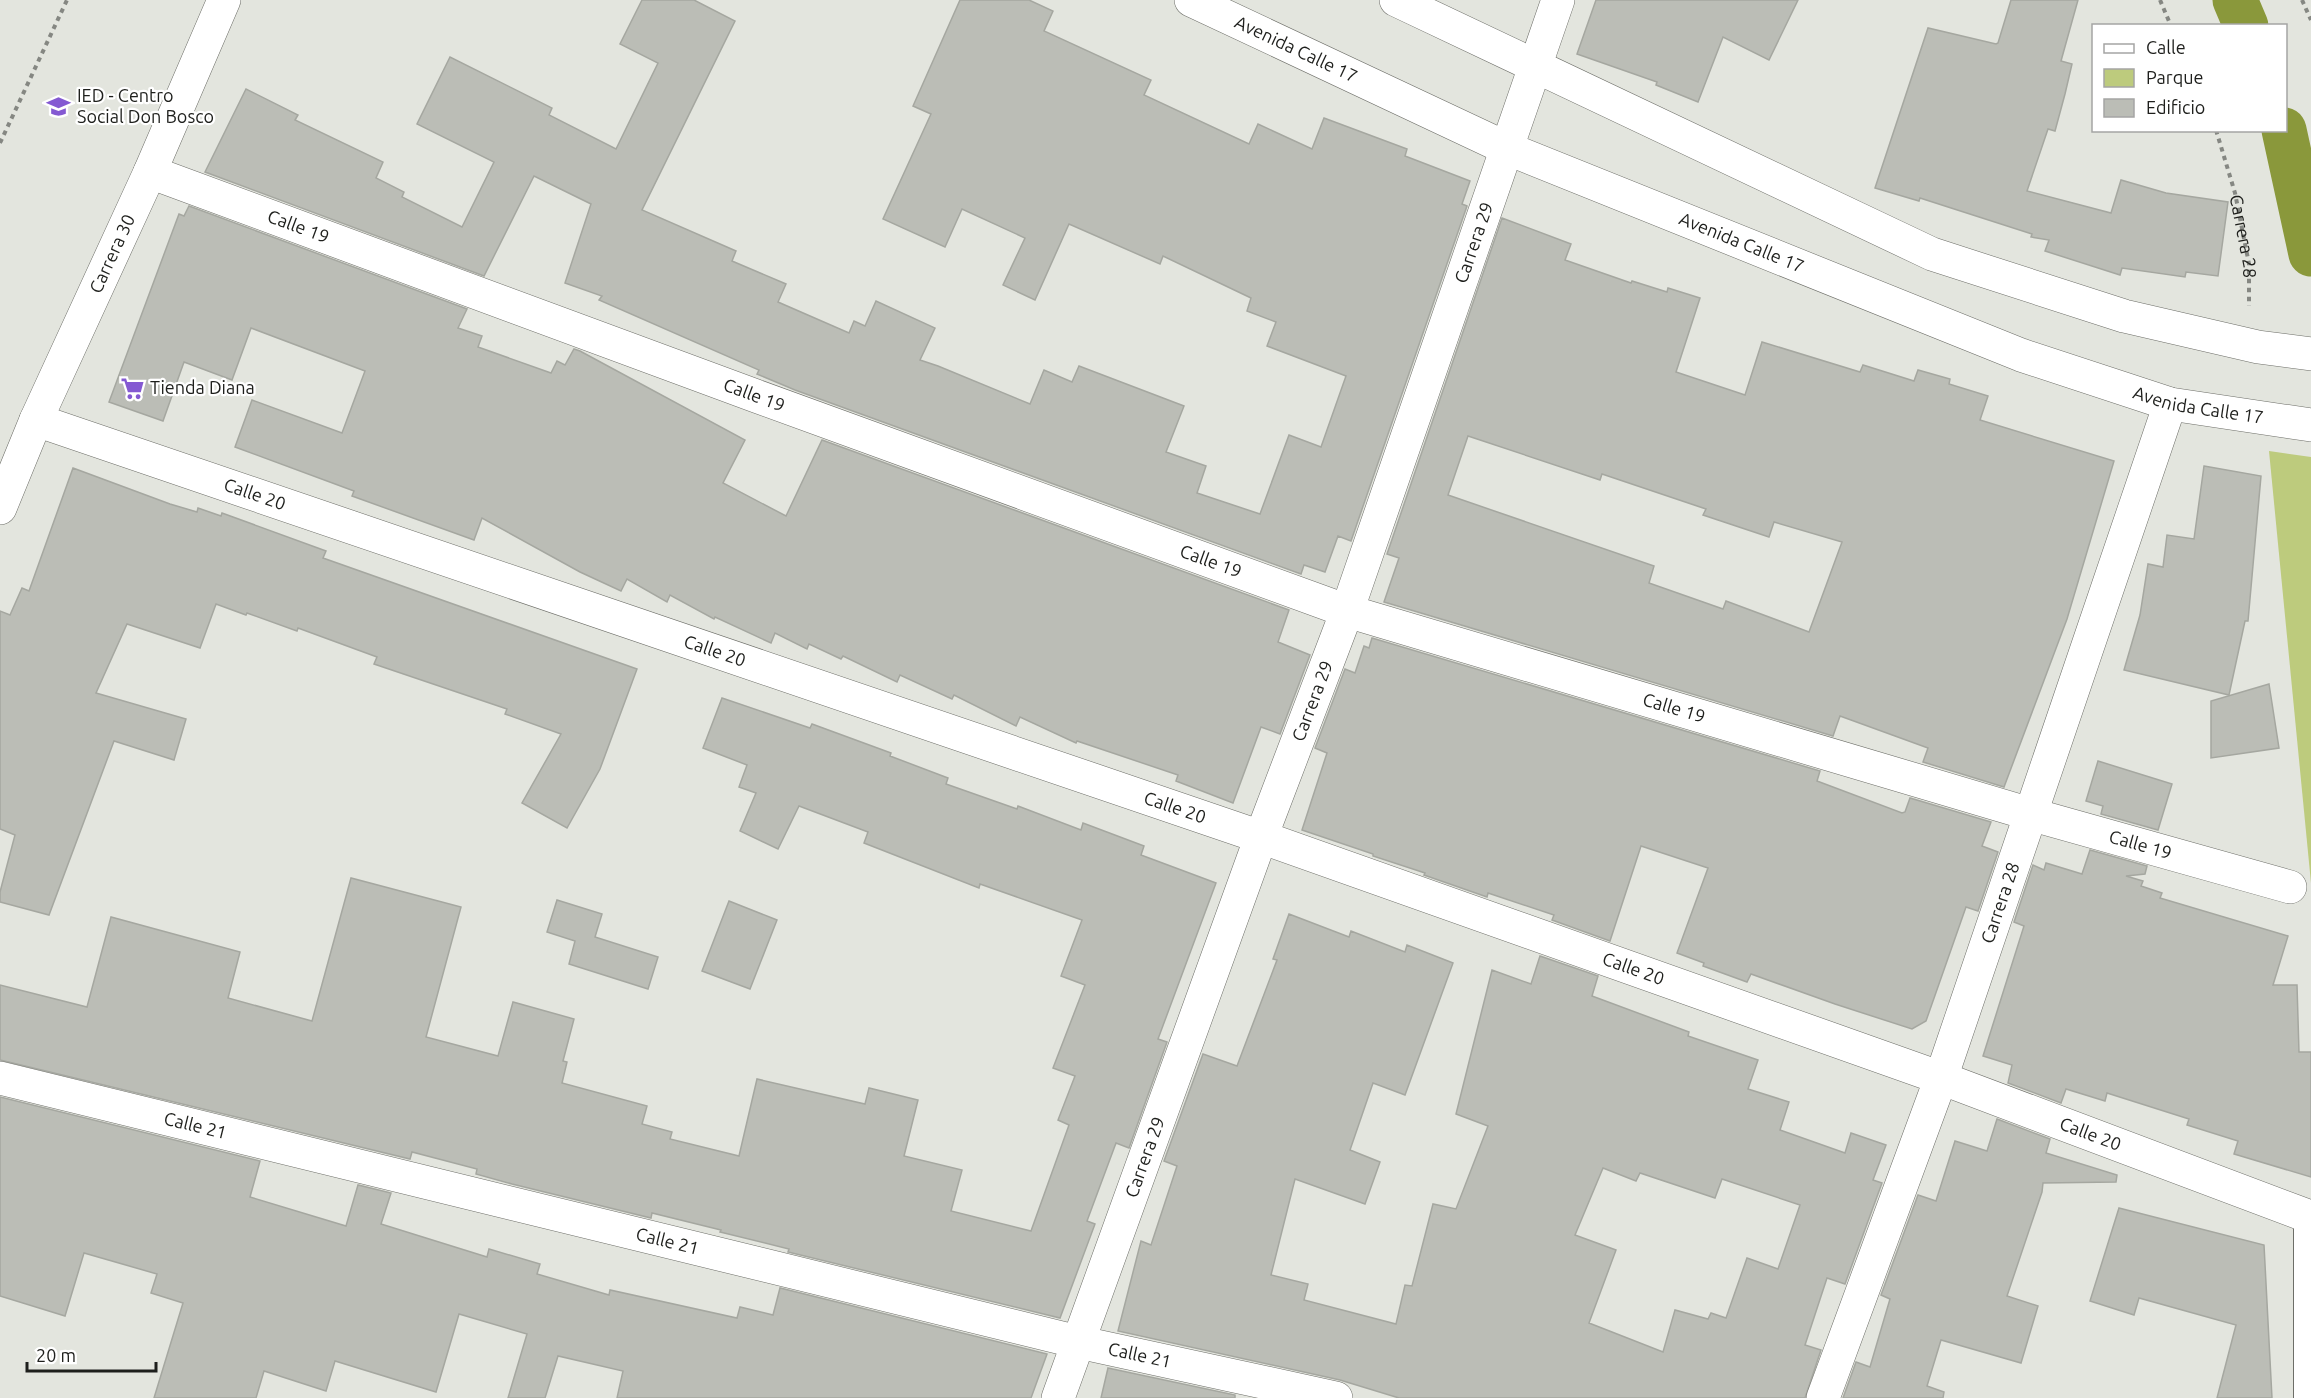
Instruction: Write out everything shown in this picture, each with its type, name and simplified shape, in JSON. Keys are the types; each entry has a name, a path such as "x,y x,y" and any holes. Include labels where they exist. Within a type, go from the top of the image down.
{"street":[{"name":"Carrera 30","path":"0,508 36,420 150,172 224,0"},
{"name":"Avenida Calle 17","path":"1191,0 1506,148 2020,354 2170,404 2311,425"},
{"path":"1396,0 1932,254 2124,316 2254,346 2311,354"},
{"name":"Carrera 29","path":"1058,1398 1261,837 1347,611 1536,67 1557,0"},
{"name":"Calle 19","path":"150,172 1347,611 2030,814 2290,887"},
{"name":"Carrera 28","path":"1823,1398 1941,1078 2170,404"},
{"name":"Calle 20","path":"36,420 1261,837 1941,1078 2305,1215"},
{"name":"Calle 21","path":"0,1078 1078,1342 1336,1398"}],"lane":[{"path":"2305,1215 2305,1398"}],"path":[{"path":"0,143 67,0"},
{"path":"2160,0 2170,24"},
{"path":"2302,0 2311,20"},
{"name":"Carrera 28","path":"2217,132 2235,194 2249,264 2254,346"}],"green space":[{"path":"2269,451 2311,457 2311,883"}],"building":[{"path":"642,0 694,0 735,21 642,210 736,251 732,261 786,284 778,302 849,333 854,321 865,326 876,301 935,328 920,360 1030,404 1044,370 1072,382 1079,366 1184,406 1166,452 1206,466 1197,493 1260,514 1289,435 1321,447 1346,376 1267,346 1276,322 1247,311 1251,298 1163,256 1160,264 1069,224 1035,300 1003,285 1025,238 962,209 945,247 883,219 931,114 913,106 960,0 1029,0 1053,11 1044,31 1151,80 1144,95 1249,144 1258,124 1312,149 1324,118 1407,149 1405,156 1470,181 1462,204 1467,206 1351,541 1338,536 1325,572 1304,565 1301,574 795,390 757,374 759,370 599,300 602,296 565,283 591,204 534,176 484,276 205,172 246,89 298,115 295,120 383,162 376,178 404,192 402,197 462,227 494,162 417,124 450,57 552,108 549,115 616,149 658,63 620,44"},
{"path":"1596,0 1798,0 1769,60 1723,37 1698,102 1656,85 1657,82 1577,54"},
{"path":"2011,0 2078,0 2061,61 2072,64 2065,94 2055,131 2048,129 2027,191 2111,213 2121,180 2166,193 2228,202 2218,276 2186,272 2185,277 2122,268 2120,275 2045,251 2049,240 2031,237 2032,234 1920,198 1919,201 1875,188 1928,28 1996,44"},
{"path":"189,206 467,309 458,328 482,336 478,347 551,373 557,361 565,365 574,349 580,351 745,440 723,483 786,516 822,440 1289,610 1278,642 1310,655 1280,734 1261,727 1233,803 1176,781 1178,775 1077,741 1076,743 1020,717 1016,726 954,695 952,699 900,675 897,682 843,656 841,659 809,644 807,649 775,633 771,643 715,617 714,619 670,595 667,602 627,579 621,591 580,572 482,518 474,540 352,496 354,491 235,447 252,400 342,433 365,371 251,328 232,380 184,362 163,421 109,402 179,214 184,216"},
{"path":"1502,218 1571,244 1565,260 1631,283 1632,281 1667,292 1668,288 1700,298 1676,372 1745,395 1762,342 1860,372 1863,365 1914,381 1918,370 1950,379 1949,384 1988,396 1980,420 2114,461 2067,619 2004,787 1923,762 1928,748 1840,716 1833,736 1384,602 1399,558 1387,554","holes":["1468,436 1600,480 1602,474 1706,509 1703,515 1769,537 1774,522 1842,542 1809,632 1726,601 1723,609 1649,583 1654,566 1448,495"]},
{"path":"2204,466 2261,476 2248,621 2245,621 2229,695 2124,670 2140,615 2148,564 2163,567 2167,535 2194,539"},
{"path":"73,468 170,504 197,512 198,508 221,516 222,513 326,551 323,558 637,669 600,769 567,828 522,803 561,734 505,714 507,709 374,664 377,657 298,628 297,631 216,604 200,648 127,624 96,693 186,719 174,760 114,741 49,915 0,902 0,892 15,835 0,829 0,611 10,615 22,588 29,591"},
{"path":"1372,638 1820,771 1817,781 1902,813 1905,812 1910,798 1991,822 1982,846 1998,852 1978,911 1966,907 1926,1021 1912,1029 1751,974 1747,982 1703,966 1704,963 1677,953 1708,868 1641,846 1610,941 1552,920 1554,915 1488,893 1487,897 1302,830 1327,753 1315,748 1345,669 1355,673 1364,646 1369,648"},
{"path":"2269,684 2279,748 2211,758 2211,701"},
{"path":"722,698 810,728 812,724 891,753 890,756 948,778 946,784 1017,809 1018,806 1081,830 1083,823 1144,846 1141,855 1216,883 1158,1039 1167,1042 1129,1148 1116,1143 1087,1221 1095,1224 1060,1318 788,1252 789,1249 652,1213 651,1218 512,1184 476,1174 477,1169 412,1152 410,1159 0,1060 0,985 87,1007 111,917 240,952 228,998 312,1021 351,878 461,907 426,1037 498,1056 513,1002 574,1019 563,1061 567,1062 562,1083 647,1106 642,1124 672,1132 670,1139 739,1156 757,1079 865,1104 869,1088 918,1100 904,1156 962,1170 951,1211 1031,1231 1069,1125 1058,1120 1075,1076 1053,1068 1085,985 1061,976 1082,920 980,884 979,888 864,843 868,832 799,806 778,849 740,831 756,793 739,787 747,765 703,748"},
{"path":"2098,761 2172,784 2158,830 2101,814 2103,806 2086,801"},
{"path":"2090,850 2147,866 2145,874 2126,876 2143,881 2141,886 2162,893 2160,898 2288,936 2273,985 2297,985 2299,1052 2311,1052 2311,1177 2234,1154 2238,1141 2187,1125 2189,1119 2107,1093 2105,1101 2066,1089 2061,1103 2008,1083 2012,1065 1983,1056 2024,926 2014,922 2033,865 2044,870 2046,863 2082,874"},
{"path":"557,900 602,914 595,937 658,957 648,989 569,964 575,941 547,932"},
{"path":"729,901 777,920 750,989 702,971"},
{"path":"1289,914 1349,937 1351,931 1405,952 1407,945 1453,963 1405,1095 1373,1083 1350,1150 1380,1162 1365,1204 1295,1179 1271,1275 1308,1284 1304,1300 1396,1324 1405,1285 1412,1286 1433,1204 1456,1209 1488,1126 1456,1114 1492,970 1531,984 1540,956 1598,976 1592,996 1689,1032 1688,1036 1758,1060 1748,1089 1789,1102 1780,1130 1845,1153 1851,1133 1886,1145 1873,1180 1882,1183 1845,1284 1827,1278 1805,1345 1821,1350 1805,1398 1399,1398 1340,1380 1118,1331 1141,1241 1151,1245 1177,1166 1164,1161 1203,1054 1237,1066 1277,960 1273,959","holes":["1603,1168 1636,1181 1640,1173 1715,1198 1722,1179 1800,1205 1778,1269 1747,1258 1726,1318 1711,1313 1708,1319 1675,1310 1663,1352 1589,1323 1616,1250 1575,1235"]},
{"path":"0,1097 260,1161 250,1197 346,1226 358,1185 391,1193 381,1224 487,1257 489,1249 540,1264 537,1274 609,1295 610,1290 737,1318 740,1307 773,1315 780,1288 1047,1354 1031,1398 617,1398 623,1371 558,1356 545,1398 508,1398 527,1334 459,1314 436,1392 335,1361 326,1391 264,1371 256,1398 154,1398 183,1303 151,1293 157,1274 84,1253 65,1316 0,1296"},
{"path":"1997,1119 2050,1139 2046,1153 2117,1175 2116,1182 2043,1183 2007,1296 2038,1306 2021,1363 1941,1340 1927,1386 1944,1392 1943,1398 1843,1398 1856,1362 1870,1367 1890,1299 1881,1295 1918,1195 1936,1201 1955,1141 1987,1151"},
{"path":"2119,1208 2264,1245 2272,1398 2217,1398 2236,1325 2139,1298 2134,1315 2090,1301"},
{"path":"1108,1368 1235,1395 1235,1398 1101,1398"}],"waterway":[{"path":"2235,0 2245,24"},
{"path":"2284,132 2311,254"}],"place":[{"name":"IED - Centro Social Don Bosco","path":"59,106"},
{"name":"Tienda Diana","path":"132,388"}]}
